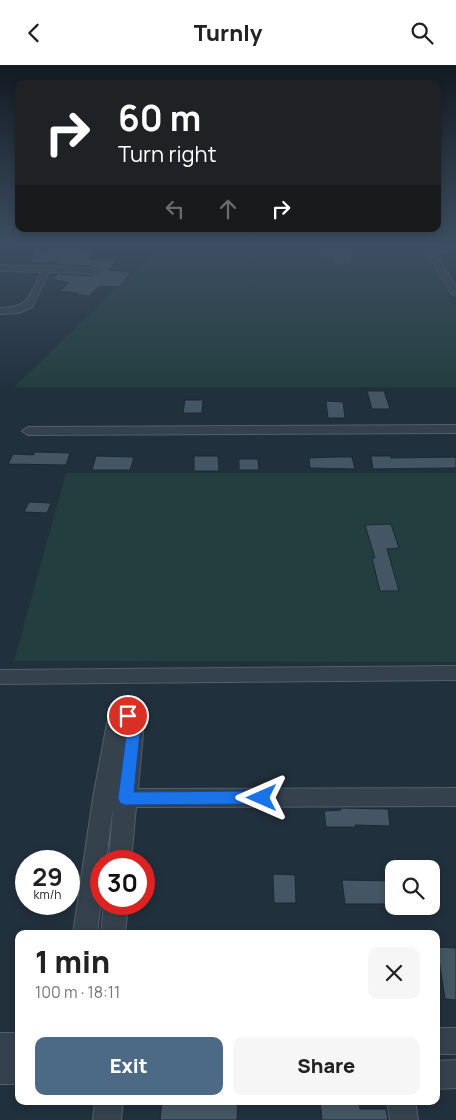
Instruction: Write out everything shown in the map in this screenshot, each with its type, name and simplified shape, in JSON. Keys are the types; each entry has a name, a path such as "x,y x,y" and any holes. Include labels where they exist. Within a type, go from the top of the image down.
{"street":[{"path":"0,311 19,310 29,305 35,293"},
{"path":"28,431 456,429"},
{"path":"0,677 456,673"},
{"path":"115,798 456,797"},
{"path":"115,798 119,850"},
{"path":"86,930 115,798"},
{"path":"113,930 115,915"},
{"path":"440,1041 456,1041"},
{"path":"0,1047 15,1047"},
{"path":"0,1070 15,1070"},
{"path":"440,1075 456,1074"},
{"path":"107,1120 109,1105"},
{"path":"402,1105 404,1120"}],"green space":[{"path":"112,293 448,293 456,307 456,387 14,387"},
{"path":"66,473 456,473 456,662 14,661"}],"building":[{"path":"79,293 92,293 89,296 77,295"},
{"path":"367,391 384,391 390,409 372,409"},
{"path":"185,400 203,400 202,413 183,413"},
{"path":"326,401 343,402 345,418 328,418"},
{"path":"35,452 70,453 66,465 8,464 13,454 34,455"},
{"path":"96,456 134,457 130,470 92,470"},
{"path":"194,456 218,456 219,471 194,471"},
{"path":"371,456 391,456 391,458 456,457 456,468 373,469"},
{"path":"352,457 355,469 310,468 309,458"},
{"path":"239,459 258,459 259,470 239,470"},
{"path":"29,502 51,503 47,513 24,512"},
{"path":"391,524 399,548 387,549 399,591 380,591 372,558 375,558 365,525"},
{"path":"340,808 388,809 390,826 355,825 356,827 326,827 324,811 341,810"},
{"path":"273,874 295,875 296,903 274,903"},
{"path":"342,880 385,881 385,904 345,904"},
{"path":"440,947 456,948 456,1000 445,999 440,966"},
{"path":"162,1105 238,1105 237,1120 160,1120"},
{"path":"320,1105 360,1105 360,1109 386,1109 388,1120 322,1120"}],"route":[{"path":"128,716 133,718 134,722 125,798 262,798"}]}
